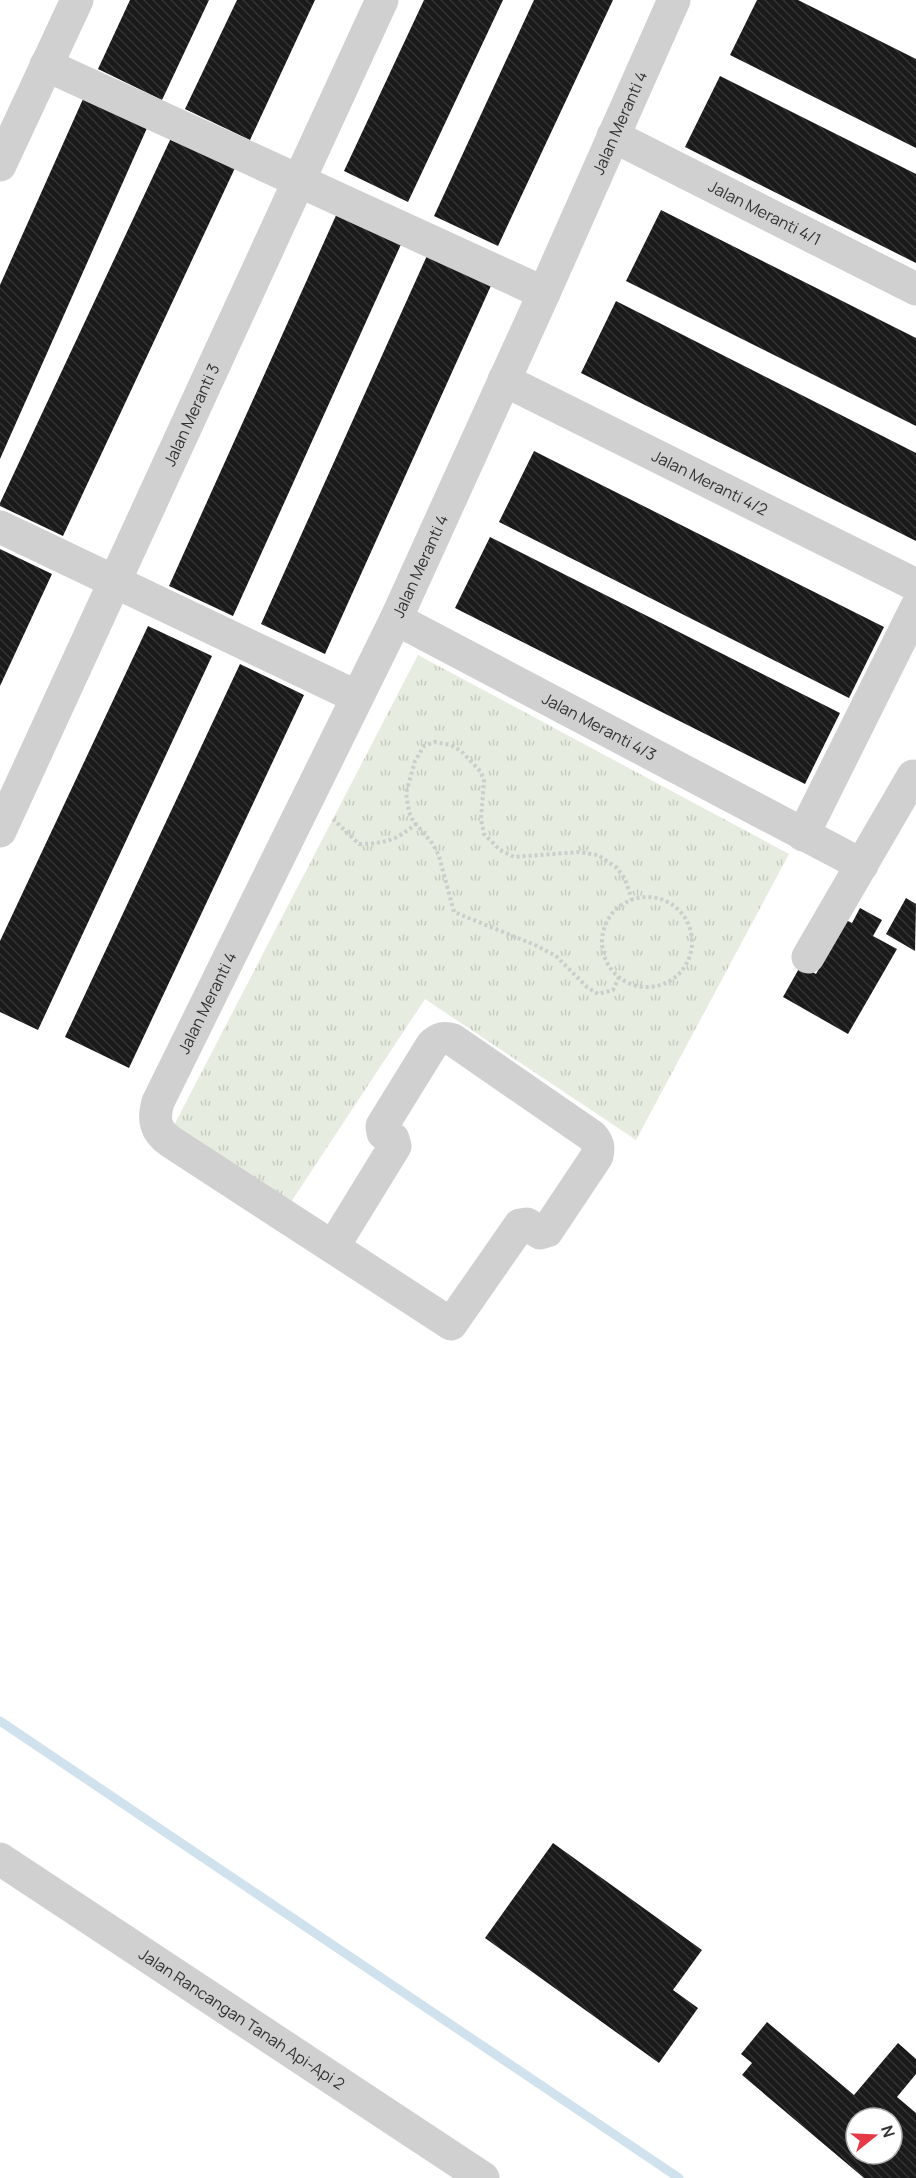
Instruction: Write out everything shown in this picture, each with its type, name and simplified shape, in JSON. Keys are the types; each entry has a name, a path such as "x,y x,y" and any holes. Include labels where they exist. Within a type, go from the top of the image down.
{"street":[{"path":"0,165 77,0"},
{"name":"Jalan Meranti 3","path":"0,831 382,0"},
{"name":"Jalan Meranti 4","path":"333,1247 161,1135 155,1125 158,1101 396,619 674,0"},
{"path":"46,65 544,293"},
{"name":"Jalan Meranti 4/1","path":"613,136 916,289"},
{"name":"Jalan Meranti 4/2","path":"504,380 916,585"},
{"path":"0,527 357,698"},
{"path":"803,834 916,608"},
{"name":"Jalan Meranti 4/3","path":"396,619 861,865"},
{"path":"808,957 913,776"},
{"path":"446,1037 453,1040 597,1141 599,1149 597,1156 547,1231 540,1233 527,1224 520,1225 451,1324 333,1247 395,1146 393,1139 383,1132 382,1126 438,1039 446,1037"},
{"name":"Jalan Rancangan Tanah Api-Api 2","path":"0,1859 483,2178"}],"path":[{"path":"619,977 613,990 598,994 587,987 556,956 454,912 439,856 433,844 413,821 409,812 406,793 415,760 424,746 435,742 451,745 461,751 482,772 484,781 481,819 484,834 500,850 514,857 579,852 598,855 617,868 625,879 632,900"},
{"path":"309,796 359,843 383,843 417,823"},
{"path":"653,897 674,906 687,922 691,933 690,955 679,973 661,984 650,987 639,986 619,977 607,960 602,940 608,920 614,911 632,900 653,897"}],"green space":[{"path":"418,655 789,854 636,1140 425,999 289,1205 171,1131"}],"building":[{"path":"130,0 209,0 162,100 98,69"},
{"path":"237,0 315,0 250,140 185,109"},
{"path":"424,0 503,0 408,202 344,171"},
{"path":"534,0 613,0 498,246 434,216"},
{"path":"757,0 798,0 916,59 916,148 730,55"},
{"path":"720,76 916,174 916,263 685,147"},
{"path":"83,99 147,128 0,459 0,285"},
{"path":"171,138 235,168 63,536 0,506 0,503"},
{"path":"661,210 916,338 916,426 626,281"},
{"path":"338,211 403,240 233,616 169,586"},
{"path":"430,249 494,279 325,654 261,624"},
{"path":"616,301 916,453 916,541 581,373"},
{"path":"534,451 884,627 849,698 499,522"},
{"path":"490,537 840,713 805,784 455,608"},
{"path":"0,549 52,574 0,686"},
{"path":"148,626 212,656 38,1030 0,1012 0,941"},
{"path":"240,664 304,695 129,1068 65,1037"},
{"path":"906,898 916,904 915,951 886,934"},
{"path":"860,908 882,920 873,936 897,949 848,1034 783,997 801,965 816,974 846,920 852,923"},
{"path":"553,1843 702,1950 673,1990 698,2008 659,2063 485,1938"},
{"path":"767,2022 854,2095 898,2043 916,2059 916,2074 897,2097 916,2113 916,2178 864,2178 850,2166 904,2166 904,2106 844,2106 844,2161 742,2075 752,2063 741,2054"}],"waterway":[{"path":"0,1721 679,2178"}]}
